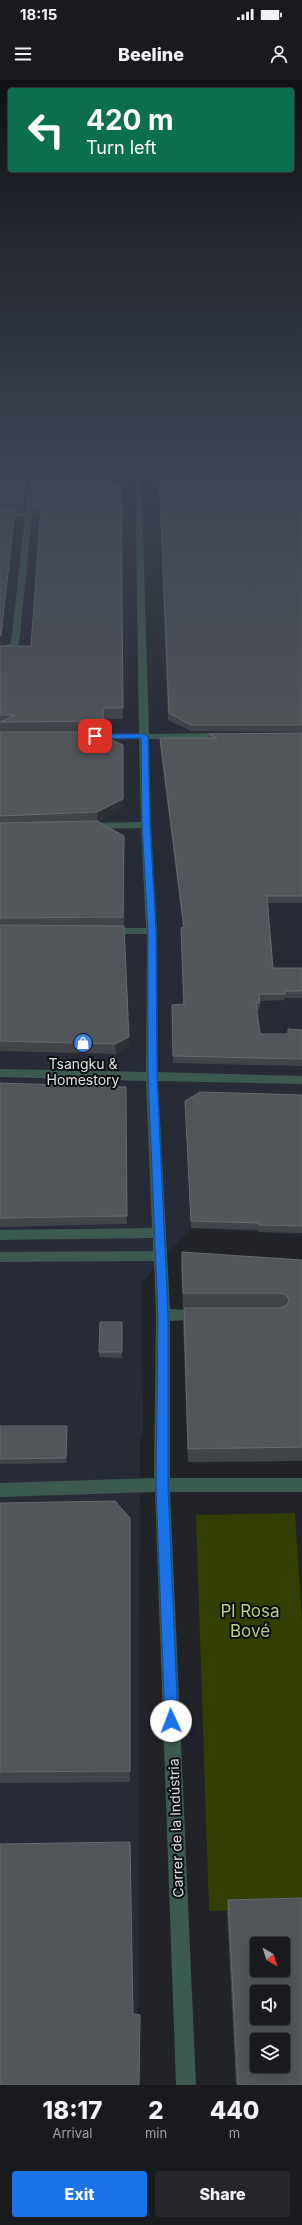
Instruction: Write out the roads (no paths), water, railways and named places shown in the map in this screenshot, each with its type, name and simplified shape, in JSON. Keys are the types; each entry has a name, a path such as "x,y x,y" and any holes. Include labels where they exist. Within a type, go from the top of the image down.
{"street":[{"path":"0,651 15,644 24,561"},
{"name":"Carrer de la Indústria","path":"140,561 146,825 152,931 152,1075 163,1315 162,1486 186,2085"},
{"path":"79,737 234,736"},
{"path":"77,826 146,825"},
{"path":"99,932 152,931"},
{"path":"0,1073 152,1075 302,1080"},
{"path":"0,1235 159,1233"},
{"path":"0,1257 161,1256"},
{"path":"163,1315 217,1315"},
{"path":"0,1490 162,1486 302,1485"}],"place":[{"name":"Tsangku & Homestory","path":"83,1043"}],"park label":[{"name":"Pl Rosa Bové","path":"250,1621"}]}
